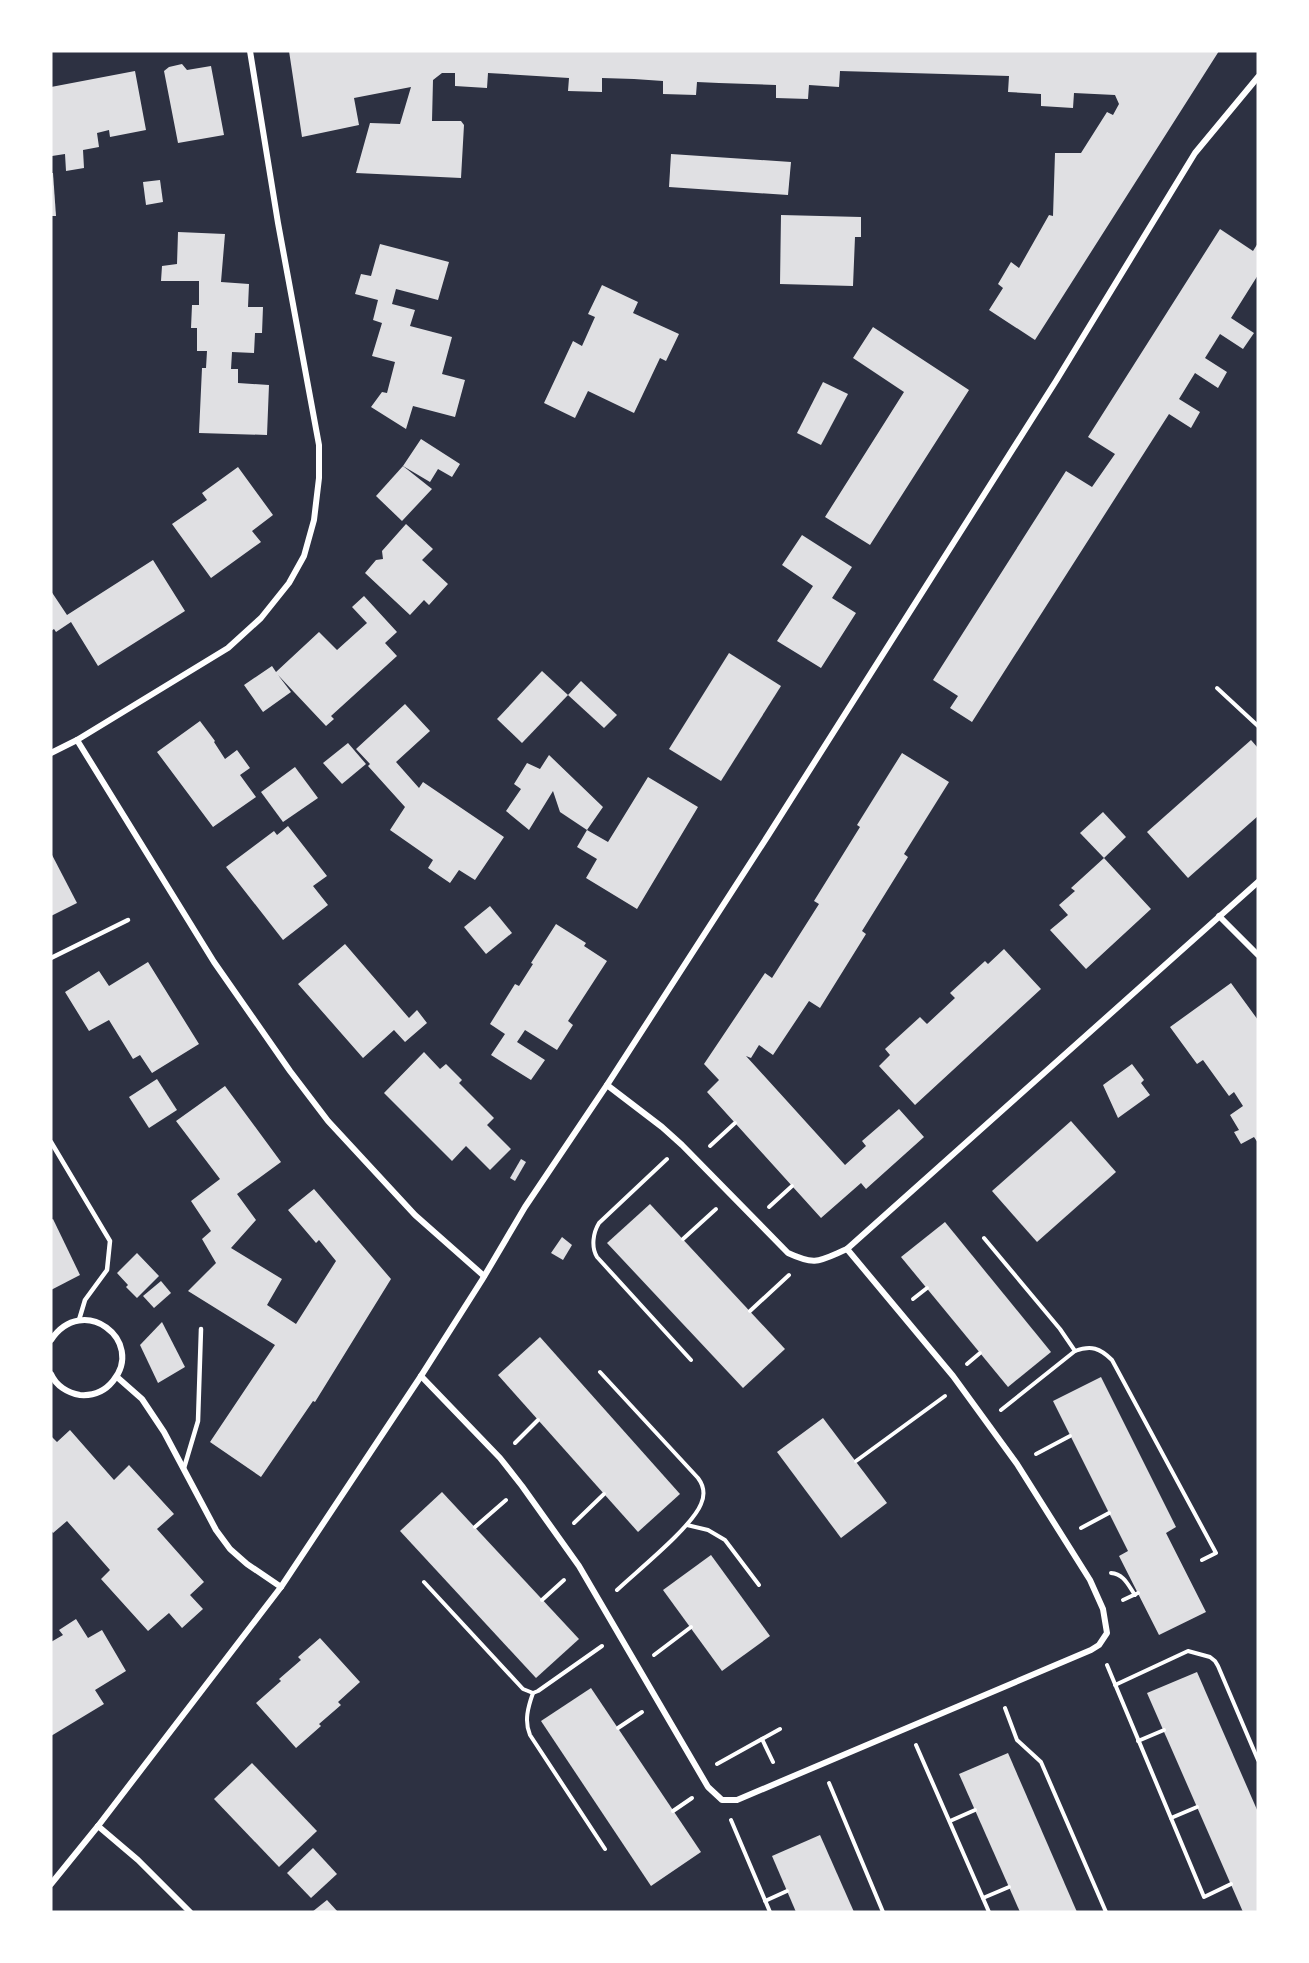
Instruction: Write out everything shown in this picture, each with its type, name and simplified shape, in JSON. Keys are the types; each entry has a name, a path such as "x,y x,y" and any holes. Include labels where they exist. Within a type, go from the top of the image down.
{"street":[{"path":"51,753 77,740 228,648 261,618 289,583 304,556 314,520 320,478 319,445 278,223 250,51"},
{"path":"51,1884 281,1587 421,1376 525,1207 607,1085 769,834 1056,381 1195,153 1258,77"},
{"path":"77,740 214,962 328,1121 415,1215 484,1276"},
{"path":"607,1085 682,1145 788,1253 816,1262 847,1249 1258,882"},
{"path":"1219,916 1258,956"},
{"path":"421,1376 500,1458 579,1566 708,1787 722,1800 737,1800 1091,1650 1099,1645 1107,1633 1103,1609 1090,1580 1017,1464 960,1385 847,1249"},
{"path":"51,1340 67,1324 79,1320 91,1320 102,1324 112,1332 119,1342 122,1353 122,1366 117,1377 109,1387 98,1393 73,1394 62,1388 51,1374"},
{"path":"117,1377 142,1399 164,1432 216,1530 230,1549 247,1564 281,1587"},
{"path":"98,1826 138,1860 190,1912"}],"lane":[{"path":"51,958 128,920"},
{"path":"51,1142 110,1240 107,1270 85,1300 79,1320"},
{"path":"183,1469 198,1420 201,1329"}],"path":[{"path":"1217,688 1258,726"},
{"path":"696,1159 735,1123"},
{"path":"682,1145 599,1223 594,1234 594,1245 597,1257 691,1360"},
{"path":"755,1220 792,1186"},
{"path":"683,1239 731,1194"},
{"path":"984,1238 1060,1329 1075,1351"},
{"path":"750,1311 804,1260"},
{"path":"986,1421 1075,1351 1085,1347 1095,1347 1105,1353 1112,1360 1216,1552 1202,1560"},
{"path":"600,1372 702,1483 704,1495 701,1506 687,1524 602,1604"},
{"path":"856,1461 960,1385"},
{"path":"500,1458 538,1420"},
{"path":"1017,1464 1070,1436"},
{"path":"475,1527 522,1486"},
{"path":"559,1538 604,1494"},
{"path":"1064,1537 1109,1513"},
{"path":"687,1524 708,1530 724,1540 759,1585"},
{"path":"542,1600 579,1566"},
{"path":"424,1582 524,1689 533,1693 620,1634"},
{"path":"1131,1596 1138,1593"},
{"path":"639,1666 691,1627"},
{"path":"1099,1645 1204,1897 1231,1884"},
{"path":"1115,1685 1188,1651 1210,1657 1218,1666 1258,1760"},
{"path":"998,1690 1017,1740 1041,1762 1106,1912"},
{"path":"533,1693 527,1714 530,1735 605,1849"},
{"path":"909,1728 989,1912"},
{"path":"700,1773 780,1729"},
{"path":"1138,1741 1164,1730"},
{"path":"821,1765 883,1912"},
{"path":"722,1800 770,1912"},
{"path":"1171,1818 1197,1807"},
{"path":"950,1821 975,1810"},
{"path":"983,1898 1009,1887"},
{"path":"765,1901 787,1891"}],"building":[{"path":"289,51 1219,51 1035,340 989,310 1003,288 998,284 1011,262 1019,268 1049,215 1053,216 1055,153 1081,153 1107,112 1113,115 1119,104 1115,95 1074,93 1073,108 1041,106 1041,94 1008,92 1009,76 840,71 839,87 809,85 808,99 776,98 776,85 697,82 696,95 663,94 663,81 634,79 602,78 602,92 568,91 569,78 488,73 487,88 455,86 455,73 442,73 433,80 432,121 461,121 464,125 461,178 356,173 370,123 400,124 411,87 354,98 359,125 302,137"},
{"path":"182,64 187,70 211,66 224,135 178,143 164,71 169,67"},
{"path":"135,71 146,130 110,137 109,130 97,133 99,147 83,150 84,168 66,171 65,154 52,156 51,151 51,87"},
{"path":"671,154 791,162 788,195 669,187"},
{"path":"51,173 53,173 56,216 51,216"},
{"path":"160,180 163,202 146,205 143,182"},
{"path":"781,215 861,217 861,237 855,237 853,286 780,284"},
{"path":"1220,229 1253,251 1258,243 1258,275 1231,318 1254,333 1243,349 1220,334 1205,358 1227,372 1218,388 1195,373 1179,399 1200,412 1191,428 1169,414 972,722 950,708 958,696 933,680 1066,471 1092,487 1115,454 1088,437"},
{"path":"178,232 225,234 221,282 249,284 248,307 263,307 262,333 255,333 254,353 232,352 231,369 238,369 238,383 269,385 267,435 199,433 202,368 206,368 207,351 197,351 197,328 191,328 192,305 199,305 199,281 161,281 162,266 177,264"},
{"path":"380,244 449,262 438,300 396,289 392,304 415,310 410,326 452,337 442,374 465,380 455,417 413,406 406,429 371,407 382,392 387,393 395,362 372,356 382,323 373,320 378,300 355,294 361,274 371,276"},
{"path":"602,285 638,302 633,313 679,334 666,361 660,358 634,413 588,391 575,418 544,403 573,341 582,346 595,317 588,314"},
{"path":"873,327 969,390 870,545 825,517 904,392 853,358"},
{"path":"823,382 848,394 821,445 797,433"},
{"path":"421,439 460,464 452,477 438,469 430,482 403,466"},
{"path":"403,466 432,489 402,521 376,496"},
{"path":"238,467 273,515 252,531 261,542 211,578 172,524 207,500 202,493"},
{"path":"406,524 433,549 422,560 448,584 429,605 424,600 410,615 365,573 376,560 383,559 382,551"},
{"path":"802,535 852,567 832,598 856,613 821,668 777,641 813,586 782,565"},
{"path":"153,560 185,611 98,666 71,622 56,632 54,629 51,631 51,591 67,615"},
{"path":"364,596 397,632 385,643 397,656 331,716 334,719 326,726 278,675 291,692 263,712 244,685 272,666 276,672 319,632 337,650 367,623 352,607"},
{"path":"729,653 781,686 721,781 669,749"},
{"path":"542,671 568,695 522,743 497,719"},
{"path":"581,681 617,715 604,728 568,695"},
{"path":"405,704 430,731 396,762 419,788 423,782 504,837 475,880 459,870 450,883 428,868 433,860 390,830 405,807 368,766 370,764 356,749"},
{"path":"200,721 225,759 237,750 250,768 240,775 256,797 213,827 157,752"},
{"path":"1251,740 1258,748 1258,816 1188,878 1147,832"},
{"path":"348,743 366,764 342,784 323,763"},
{"path":"902,753 949,782 904,854 908,857 862,931 866,934 820,1008 809,1001 773,1055 759,1045 751,1058 746,1056 845,1165 866,1146 862,1141 899,1109 924,1137 866,1189 861,1183 821,1218 707,1092 719,1080 704,1064 765,973 772,978 819,904 814,901 860,827 857,825"},
{"path":"549,755 603,807 587,830 560,812 553,791 529,830 506,811 521,789 514,784 527,763 540,769"},
{"path":"295,767 318,798 283,822 261,792"},
{"path":"648,777 698,807 637,909 586,878 597,859 577,847 587,830 608,842"},
{"path":"1103,812 1126,837 1104,858 1080,833"},
{"path":"288,826 327,876 313,886 328,905 283,940 226,867 274,831 277,835"},
{"path":"51,853 77,903 51,916"},
{"path":"1104,858 1151,909 1086,969 1050,930 1068,915 1059,905 1075,891 1071,888"},
{"path":"490,906 512,933 486,954 464,927"},
{"path":"556,924 586,943 584,946 607,961 568,1021 573,1025 557,1050 525,1030 517,1042 545,1060 531,1080 491,1055 505,1034 490,1024 515,984 519,986"},
{"path":"345,944 409,1018 417,1010 427,1023 405,1042 394,1030 363,1058 298,984"},
{"path":"1004,949 1041,989 915,1105 879,1066 890,1055 885,1049 920,1017 927,1024 955,998 950,993 985,961 988,964"},
{"path":"148,962 199,1044 152,1073 140,1055 133,1059 109,1020 89,1031 65,992 99,971 109,986"},
{"path":"1231,983 1258,1020 1258,1143 1254,1137 1241,1144 1234,1132 1239,1130 1230,1115 1243,1106 1234,1092 1229,1096 1203,1060 1197,1064 1170,1027"},
{"path":"424,1052 440,1069 446,1064 462,1080 459,1083 494,1118 487,1125 511,1149 490,1170 466,1146 452,1161 384,1093"},
{"path":"1132,1064 1144,1080 1141,1083 1150,1095 1118,1118 1103,1085"},
{"path":"157,1079 177,1110 149,1128 129,1097"},
{"path":"225,1086 281,1162 237,1194 256,1220 231,1248 282,1279 267,1305 296,1324 336,1261 319,1240 316,1243 288,1210 314,1189 391,1279 315,1402 313,1401 261,1477 210,1442 275,1345 188,1291 216,1263 202,1239 211,1231 191,1201 220,1179 176,1121"},
{"path":"1071,1121 1116,1172 1037,1242 992,1191"},
{"path":"521,1159 526,1162 515,1181 510,1178"},
{"path":"650,1204 785,1349 743,1388 607,1243"},
{"path":"53,1219 80,1275 51,1290 51,1220"},
{"path":"945,1222 1051,1352 1008,1387 901,1257"},
{"path":"562,1237 572,1245 563,1260 551,1253"},
{"path":"137,1253 159,1276 137,1298 117,1273"},
{"path":"161,1281 171,1293 154,1308 143,1296"},
{"path":"162,1322 185,1367 158,1383 140,1345"},
{"path":"540,1337 680,1494 638,1532 498,1375"},
{"path":"1101,1377 1176,1527 1166,1533 1206,1612 1159,1635 1119,1556 1128,1551 1053,1401"},
{"path":"823,1418 887,1503 841,1538 777,1452"},
{"path":"70,1430 114,1480 129,1465 174,1514 157,1529 204,1582 190,1595 203,1609 182,1628 169,1613 148,1631 101,1579 110,1570 67,1521 53,1533 51,1530 51,1436 57,1442"},
{"path":"442,1492 579,1639 536,1678 400,1531"},
{"path":"711,1555 770,1636 722,1671 663,1590"},
{"path":"76,1619 88,1638 102,1630 126,1671 95,1690 104,1704 51,1736 51,1642 63,1635 59,1630"},
{"path":"320,1638 360,1682 338,1702 341,1705 319,1724 321,1726 296,1748 256,1703 281,1681 279,1679 301,1660 298,1657"},
{"path":"1197,1672 1258,1812 1258,1912 1243,1912 1147,1693"},
{"path":"591,1688 701,1852 651,1886 541,1721"},
{"path":"1008,1753 1077,1912 1020,1912 959,1774"},
{"path":"252,1763 317,1831 279,1867 214,1799"},
{"path":"820,1835 854,1912 796,1912 772,1856"},
{"path":"313,1848 337,1874 311,1898 287,1873"},
{"path":"327,1900 338,1912 312,1912"}]}
